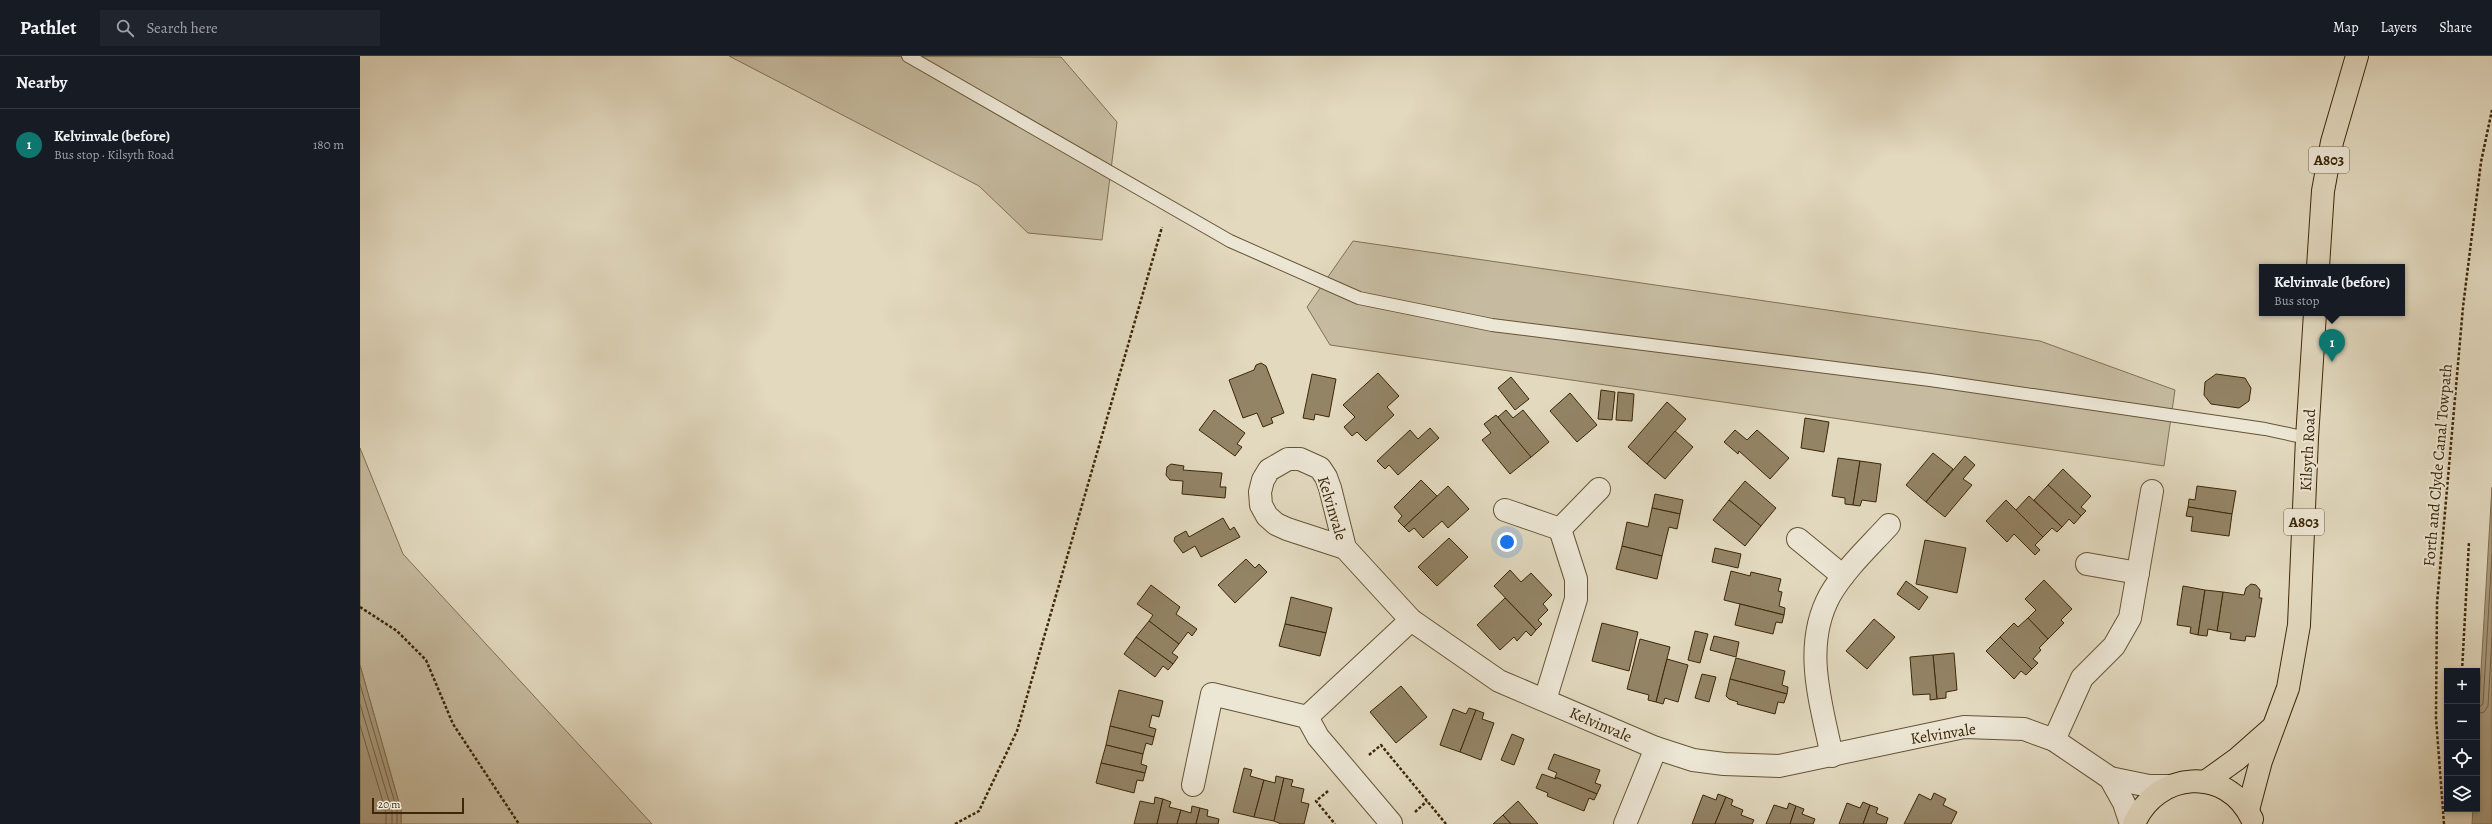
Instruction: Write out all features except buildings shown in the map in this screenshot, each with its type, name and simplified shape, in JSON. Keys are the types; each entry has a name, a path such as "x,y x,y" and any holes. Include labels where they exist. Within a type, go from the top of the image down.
{"main road":[{"name":"A803","path":"2318,264 2323,191 2332,142 2357,56"},
{"name":"Kilsyth Road","path":"2251,817 2250,794 2272,728 2288,688 2299,625 2307,438 2315,316"},
{"name":"Kilsyth Road","path":"2205,782 2237,759 2272,728"},
{"path":"2134,824 2140,810 2152,796 2169,786 2187,781 2205,782 2221,787 2236,797 2251,817"}],"street":[{"path":"1560,529 1599,489"},
{"path":"2054,740 2082,678 2114,646 2124,633 2130,618 2152,491"},
{"path":"1505,510 1560,529"},
{"path":"1832,756 1814,666 1815,645 1822,614 1830,595 1843,576 1889,525"},
{"path":"1546,700 1576,599 1576,579 1560,529"},
{"path":"1798,539 1843,576"},
{"name":"Kelvinvale","path":"1345,548 1411,620 1499,681 1656,748 1693,760 1753,766 1779,766 1964,727 2024,729 2054,740 2110,778 2149,786 2169,786"},
{"path":"2087,564 2138,573"},
{"path":"1307,717 1411,620"},
{"path":"1193,785 1212,694 1307,717 1318,737 1391,823"},
{"path":"1625,824 1656,748"},
{"name":"Kelvinvale","path":"2110,778 2124,803 2131,824"}],"lane":[{"path":"908,56 1169,204 1230,241 1359,298 1492,325 1930,380 2265,429 2307,438"}],"path":[{"name":"Forth and Clyde Canal Towpath","path":"2444,824 2436,718 2437,603 2463,307 2481,162 2492,110"},
{"path":"955,824 979,811 1017,731 1169,204"},
{"path":"2462,668 2469,542"},
{"path":"360,607 397,631 426,660 454,724 519,824"},
{"path":"1335,824 1316,801 1381,745 1446,824"}],"shaded area":[{"path":"729,56 1061,57 1117,122 1102,240 1028,233 979,186"},
{"path":"1353,241 2040,341 2175,390 2164,466 1330,345 1307,307"},
{"path":"360,448 403,554 652,824 401,824 401,810 360,665"}],"water":[{"path":"2492,487 2492,824 2472,824 2473,812 2480,812 2480,687"},
{"path":"360,665 401,810 401,824 360,824"}],"place":[{"name":"Kelvinvale (before)","path":"2332,362"}]}
